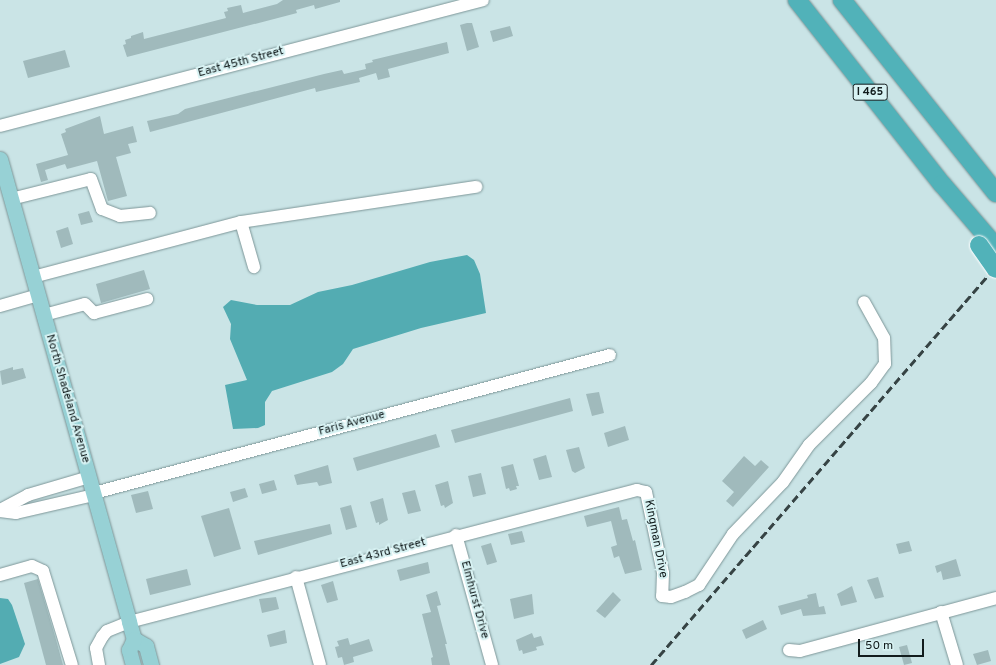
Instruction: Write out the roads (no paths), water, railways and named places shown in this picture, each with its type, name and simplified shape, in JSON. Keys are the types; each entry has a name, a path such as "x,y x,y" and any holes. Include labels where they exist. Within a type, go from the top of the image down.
{"highway":[{"name":"I 465","path":"797,0 987,243"},
{"name":"I 465","path":"842,0 996,193"},
{"path":"926,104 996,180"},
{"path":"987,243 996,269"}],"main road":[{"name":"North Shadeland Avenue","path":"0,159 129,622 134,638 146,646 151,665"},
{"name":"North Shadeland Avenue","path":"133,665 129,650 134,638"}],"street":[{"name":"East 45th Street","path":"0,126 483,0"},
{"path":"11,199 92,179 102,209 120,216 150,213"},
{"path":"33,277 240,222 476,187"},
{"path":"240,222 254,267"},
{"path":"0,306 38,295"},
{"path":"44,315 85,304 94,313 147,299"},
{"name":"Kingman Drive","path":"637,490 646,492 663,574 662,596 671,597 699,585 733,534 783,482 809,445 871,383 885,364 884,338 864,302"},
{"name":"Faris Avenue","path":"0,511 16,512 94,494 610,355"},
{"name":"Faris Avenue","path":"0,511 28,495 89,478"},
{"name":"East 43rd Street","path":"99,665 96,648 102,636 107,631 129,622 456,535 637,490"},
{"name":"Elmhurst Drive","path":"456,535 492,665"},
{"path":"0,575 32,566 43,571 72,665"},
{"path":"296,577 320,665"},
{"path":"789,650 800,650 996,598"},
{"path":"941,612 957,665"}],"water":[{"path":"467,255 474,260 480,274 486,313 421,328 353,349 343,364 332,372 272,391 265,402 265,425 258,428 233,429 225,385 247,380 230,339 231,324 223,307 231,300 257,305 290,305 318,292 352,285 430,262"},
{"path":"0,598 8,599 12,605 25,644 19,657 0,664"}],"railway":[{"path":"651,665 996,266"}]}
